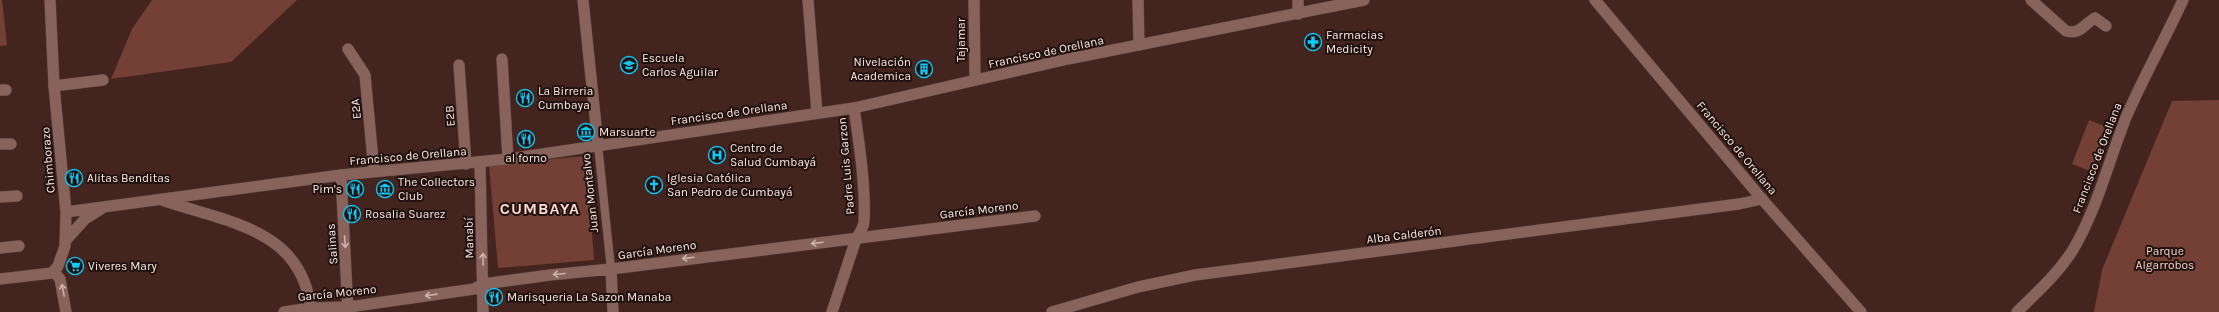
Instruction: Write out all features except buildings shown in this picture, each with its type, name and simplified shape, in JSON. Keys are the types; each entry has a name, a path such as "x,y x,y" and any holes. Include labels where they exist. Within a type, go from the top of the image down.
{"street":[{"name":"Chimborazo","path":"50,0 54,86 66,212 66,240 63,254 54,272"},
{"name":"Juan Montalvo","path":"583,0 611,269 613,312"},
{"path":"808,0 817,113"},
{"name":"Tajamar","path":"974,0 975,80"},
{"path":"1138,0 1139,45"},
{"path":"1298,0 1298,14"},
{"name":"Francisco de Orellana","path":"1594,0 1762,199 1861,312"},
{"path":"2031,0 2066,31 2070,32 2081,30 2095,18 2106,26"},
{"name":"Francisco de Orellana","path":"2017,312 2047,282 2074,248 2096,198 2116,141 2137,92 2183,0"},
{"name":"Francisco de Orellana","path":"66,212 340,175 480,163 854,108 975,80 1139,45 1298,14 1356,1"},
{"name":"E2A","path":"348,50 365,75 374,171"},
{"path":"502,59 508,159"},
{"name":"E2B","path":"459,65 466,164"},
{"path":"54,86 103,80"},
{"name":"Padre Luis Garzon","path":"832,312 856,239 861,232 864,222 861,165 854,108"},
{"path":"0,144 11,144"},
{"name":"Manabí","path":"480,163 483,312"},
{"name":"Salinas","path":"340,175 349,310"},
{"path":"0,197 17,196"},
{"name":"Alba Calderón","path":"1052,312 1138,287 1195,275 1739,204 1762,199"},
{"path":"162,200 254,230 270,239 293,262 307,288 311,310"},
{"path":"66,240 85,219 104,207 112,205"},
{"name":"García Moreno","path":"284,312 349,310 474,288 483,284 1035,216"},
{"path":"0,248 19,246"},
{"path":"0,279 54,272 60,279 66,312"}],"green space":[{"path":"0,0 2,0 7,45 0,46"},
{"path":"152,0 297,0 231,62 111,79 132,29"},
{"name":"Parque Algarrobos","path":"2219,100 2219,312 2094,312 2102,270 2172,101"},
{"path":"2089,120 2112,129 2095,173 2072,164"},
{"path":"586,156 594,260 498,268 489,165"}],"place":[{"name":"Farmacias Medicity","path":"1313,42"},
{"name":"Escuela Carlos Aguilar","path":"629,65"},
{"name":"Nivelación Academica","path":"924,69"},
{"name":"La Birreria Cumbaya","path":"525,98"},
{"name":"Marsuarte","path":"586,132"},
{"name":"al forno","path":"526,139"},
{"name":"Centro de Salud Cumbayá","path":"717,155"},
{"name":"Alitas Benditas","path":"74,178"},
{"name":"Iglesia Católica San Pedro de Cumbayá","path":"654,185"},
{"name":"Pim's","path":"355,189"},
{"name":"The Collectors Club","path":"385,189"},
{"name":"Rosalia Suarez","path":"352,214"},
{"name":"Viveres Mary","path":"75,266"},
{"name":"Marisqueria La Sazon Manaba","path":"494,297"}],"district":[{"name":"CUMBAYA","path":"540,208"}]}
